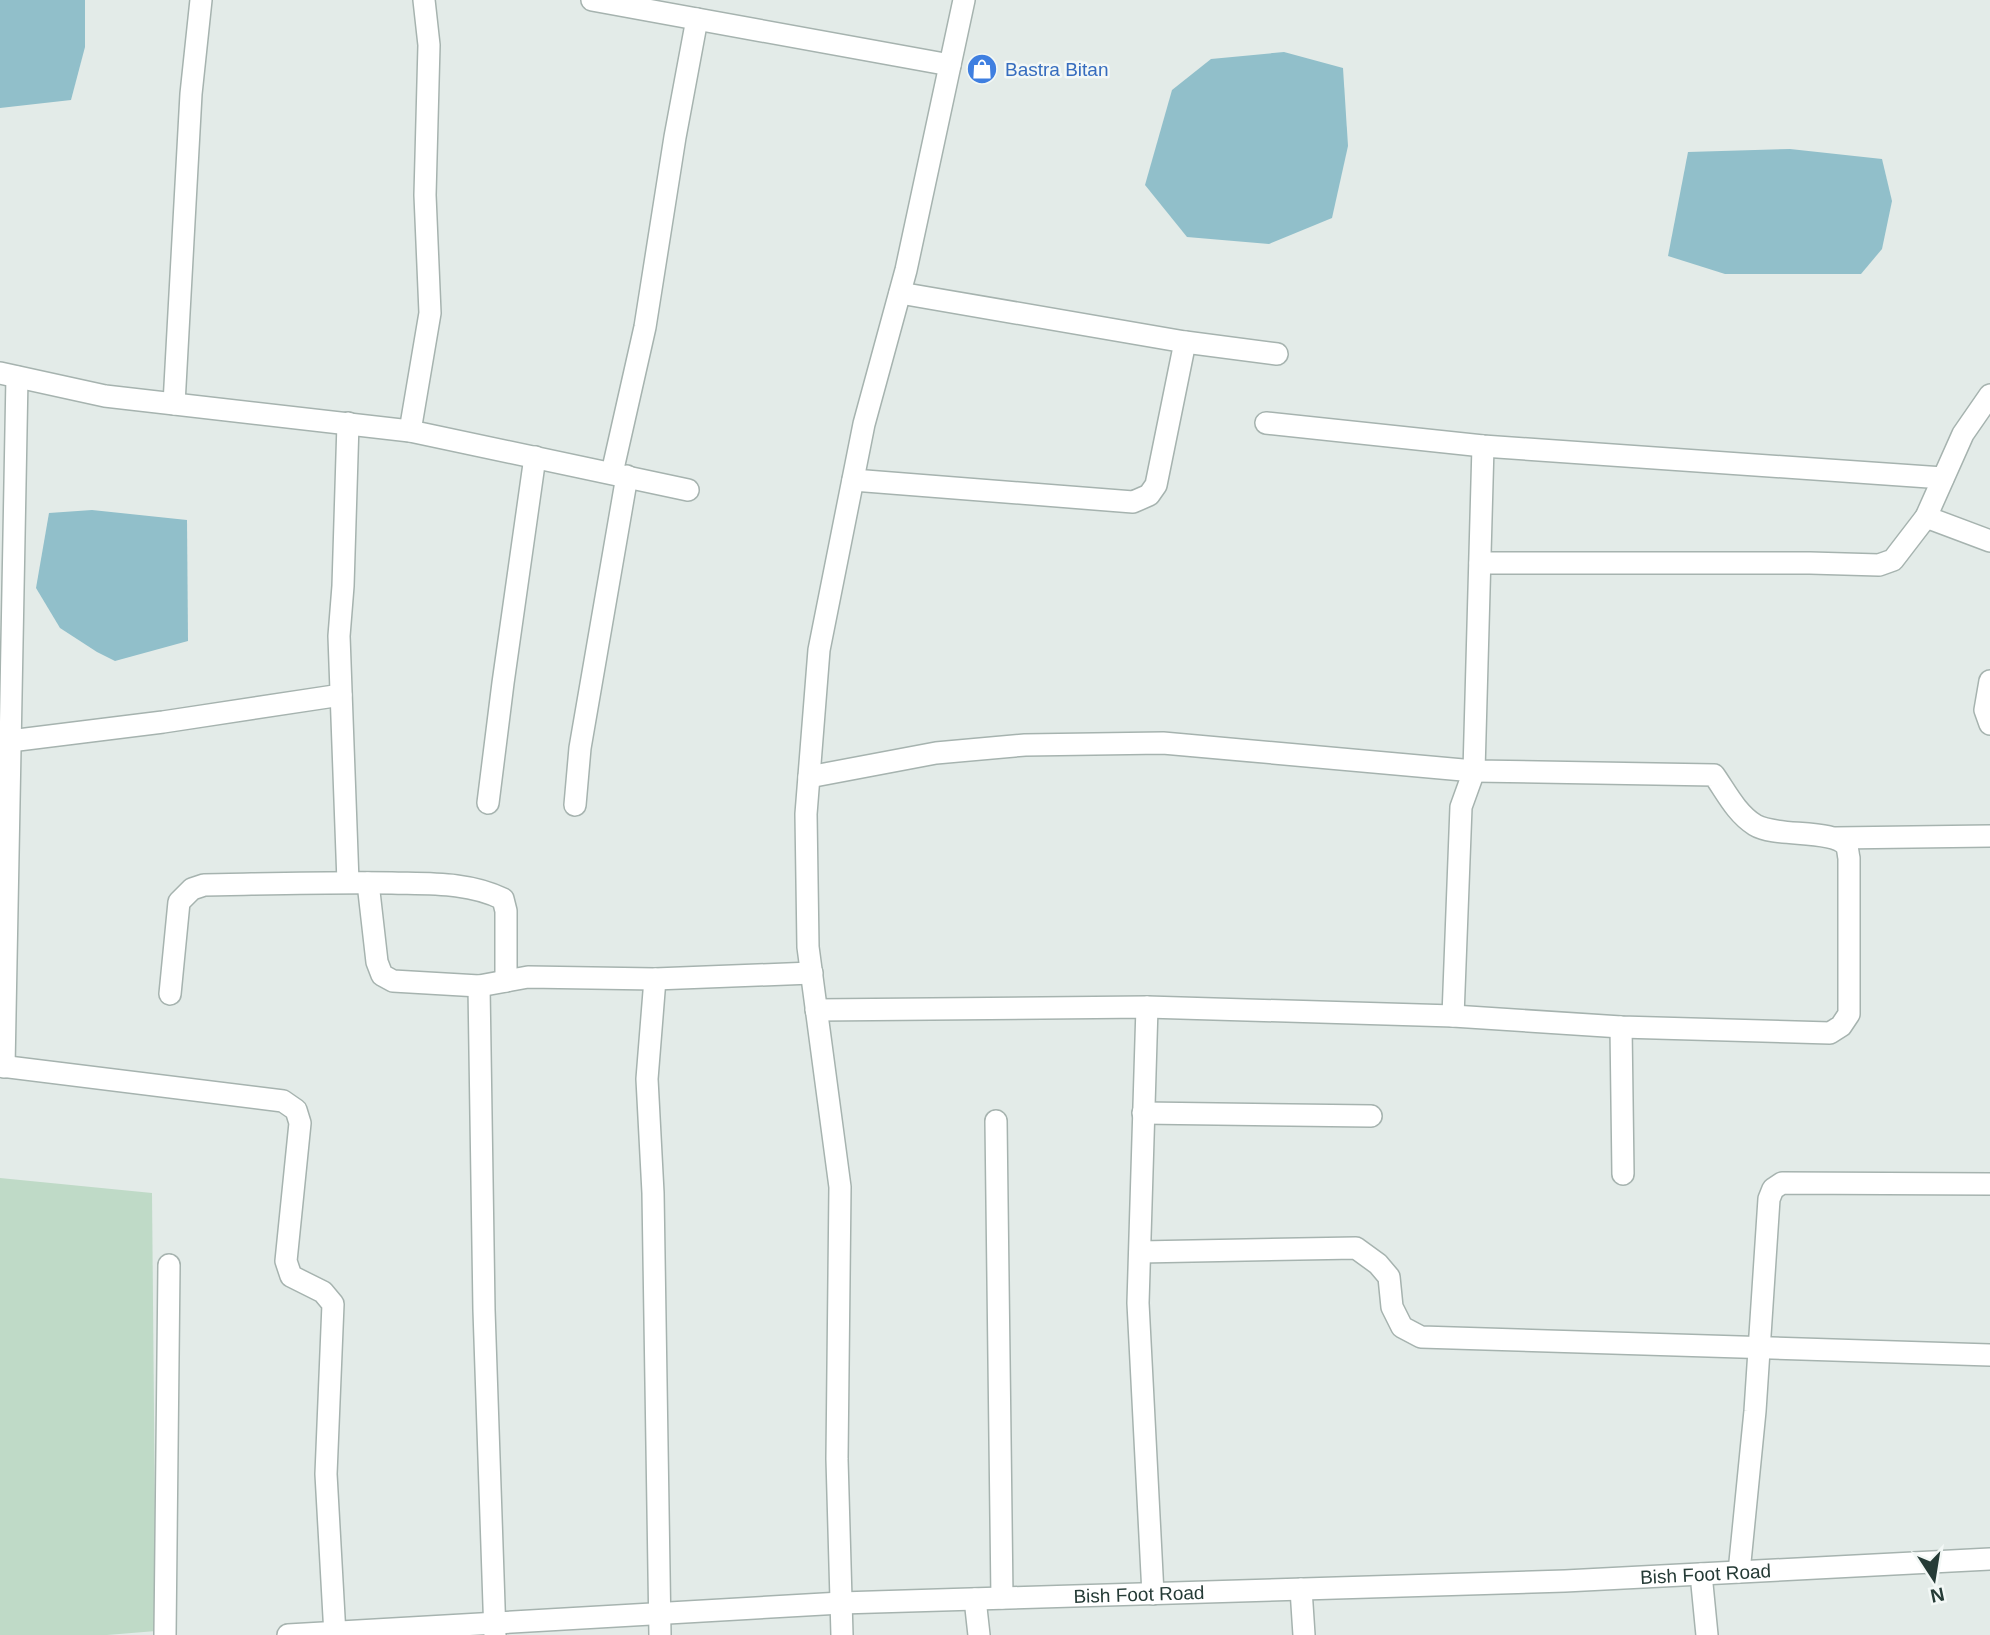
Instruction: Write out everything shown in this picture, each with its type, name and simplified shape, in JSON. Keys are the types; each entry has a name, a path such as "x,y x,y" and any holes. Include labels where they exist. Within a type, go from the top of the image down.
{"street":[{"path":"174,404 191,94 201,0"},
{"path":"410,431 430,313 425,195 429,45 424,0"},
{"path":"592,0 950,65"},
{"path":"842,1635 837,1459 840,1187 808,947 806,814 819,650 864,424 900,293 964,0"},
{"path":"575,805 580,748 619,475 697,19"},
{"path":"900,293 1185,342 1277,354"},
{"path":"853,480 1133,502 1149,495 1156,485 1185,342"},
{"path":"335,1634 326,1474 334,1304 323,1292 291,1276 286,1261 300,1124 296,1110 283,1101 2,1067 10,741 8,375 105,396 410,431 688,490"},
{"path":"1480,563 1880,565 1893,560 1926,517 1963,434 1990,395"},
{"path":"348,423 340,636 341,695 358,882 382,975 393,981 479,986 528,977 655,979 812,973"},
{"path":"1265,423 1483,446 1943,478"},
{"path":"1452,1016 1461,807 1474,771 1483,446"},
{"path":"488,803 535,457"},
{"path":"1926,517 1990,541"},
{"path":"1990,681 1985,710 1990,724"},
{"path":"10,741 163,722 341,695"},
{"path":"809,777 936,753 1025,745 1163,743 1474,771 1714,775 1740,813 1755,825 1770,832 1836,838 1990,836"},
{"path":"816,1010 1147,1007 1452,1016 1620,1027 1830,1032 1841,1026 1850,1014 1849,858 1846,846 1836,838"},
{"path":"170,993 179,902 192,889 204,886 358,882 443,884 488,891 503,899 506,911 506,981"},
{"path":"655,979 647,1079 653,1206 660,1635"},
{"path":"479,986 484,1310 494,1629"},
{"path":"1147,1007 1138,1303 1153,1594"},
{"path":"1620,1027 1623,1174"},
{"path":"1143,1113 1371,1116"},
{"path":"996,1121 1002,1598"},
{"path":"1739,1572 1769,1199 1773,1189 1782,1183 1990,1184"},
{"path":"1140,1252 1356,1248 1378,1264 1389,1277 1392,1307 1402,1327 1421,1337 1990,1355"},
{"path":"165,1635 169,1265"},
{"name":"Bish Foot Road","path":"288,1635 494,1629 658,1613 841,1603 1565,1581 1990,1559"},
{"path":"1701,1574 1707,1635"},
{"path":"1301,1589 1304,1635"},
{"path":"975,1599 979,1635"}],"green space":[{"path":"0,1178 152,1193 156,1631 107,1635 0,1635"}],"water":[{"path":"0,0 85,0 85,47 71,100 0,108"},
{"path":"1284,52 1343,68 1348,146 1332,218 1269,244 1187,237 1145,185 1172,90 1211,59"},
{"path":"1790,149 1882,159 1892,201 1882,249 1861,274 1725,274 1668,256 1688,152"},
{"path":"92,510 187,520 188,641 115,661 60,628 36,588 49,513"}],"place":[{"name":"Bastra Bitan","path":"982,69"}]}
